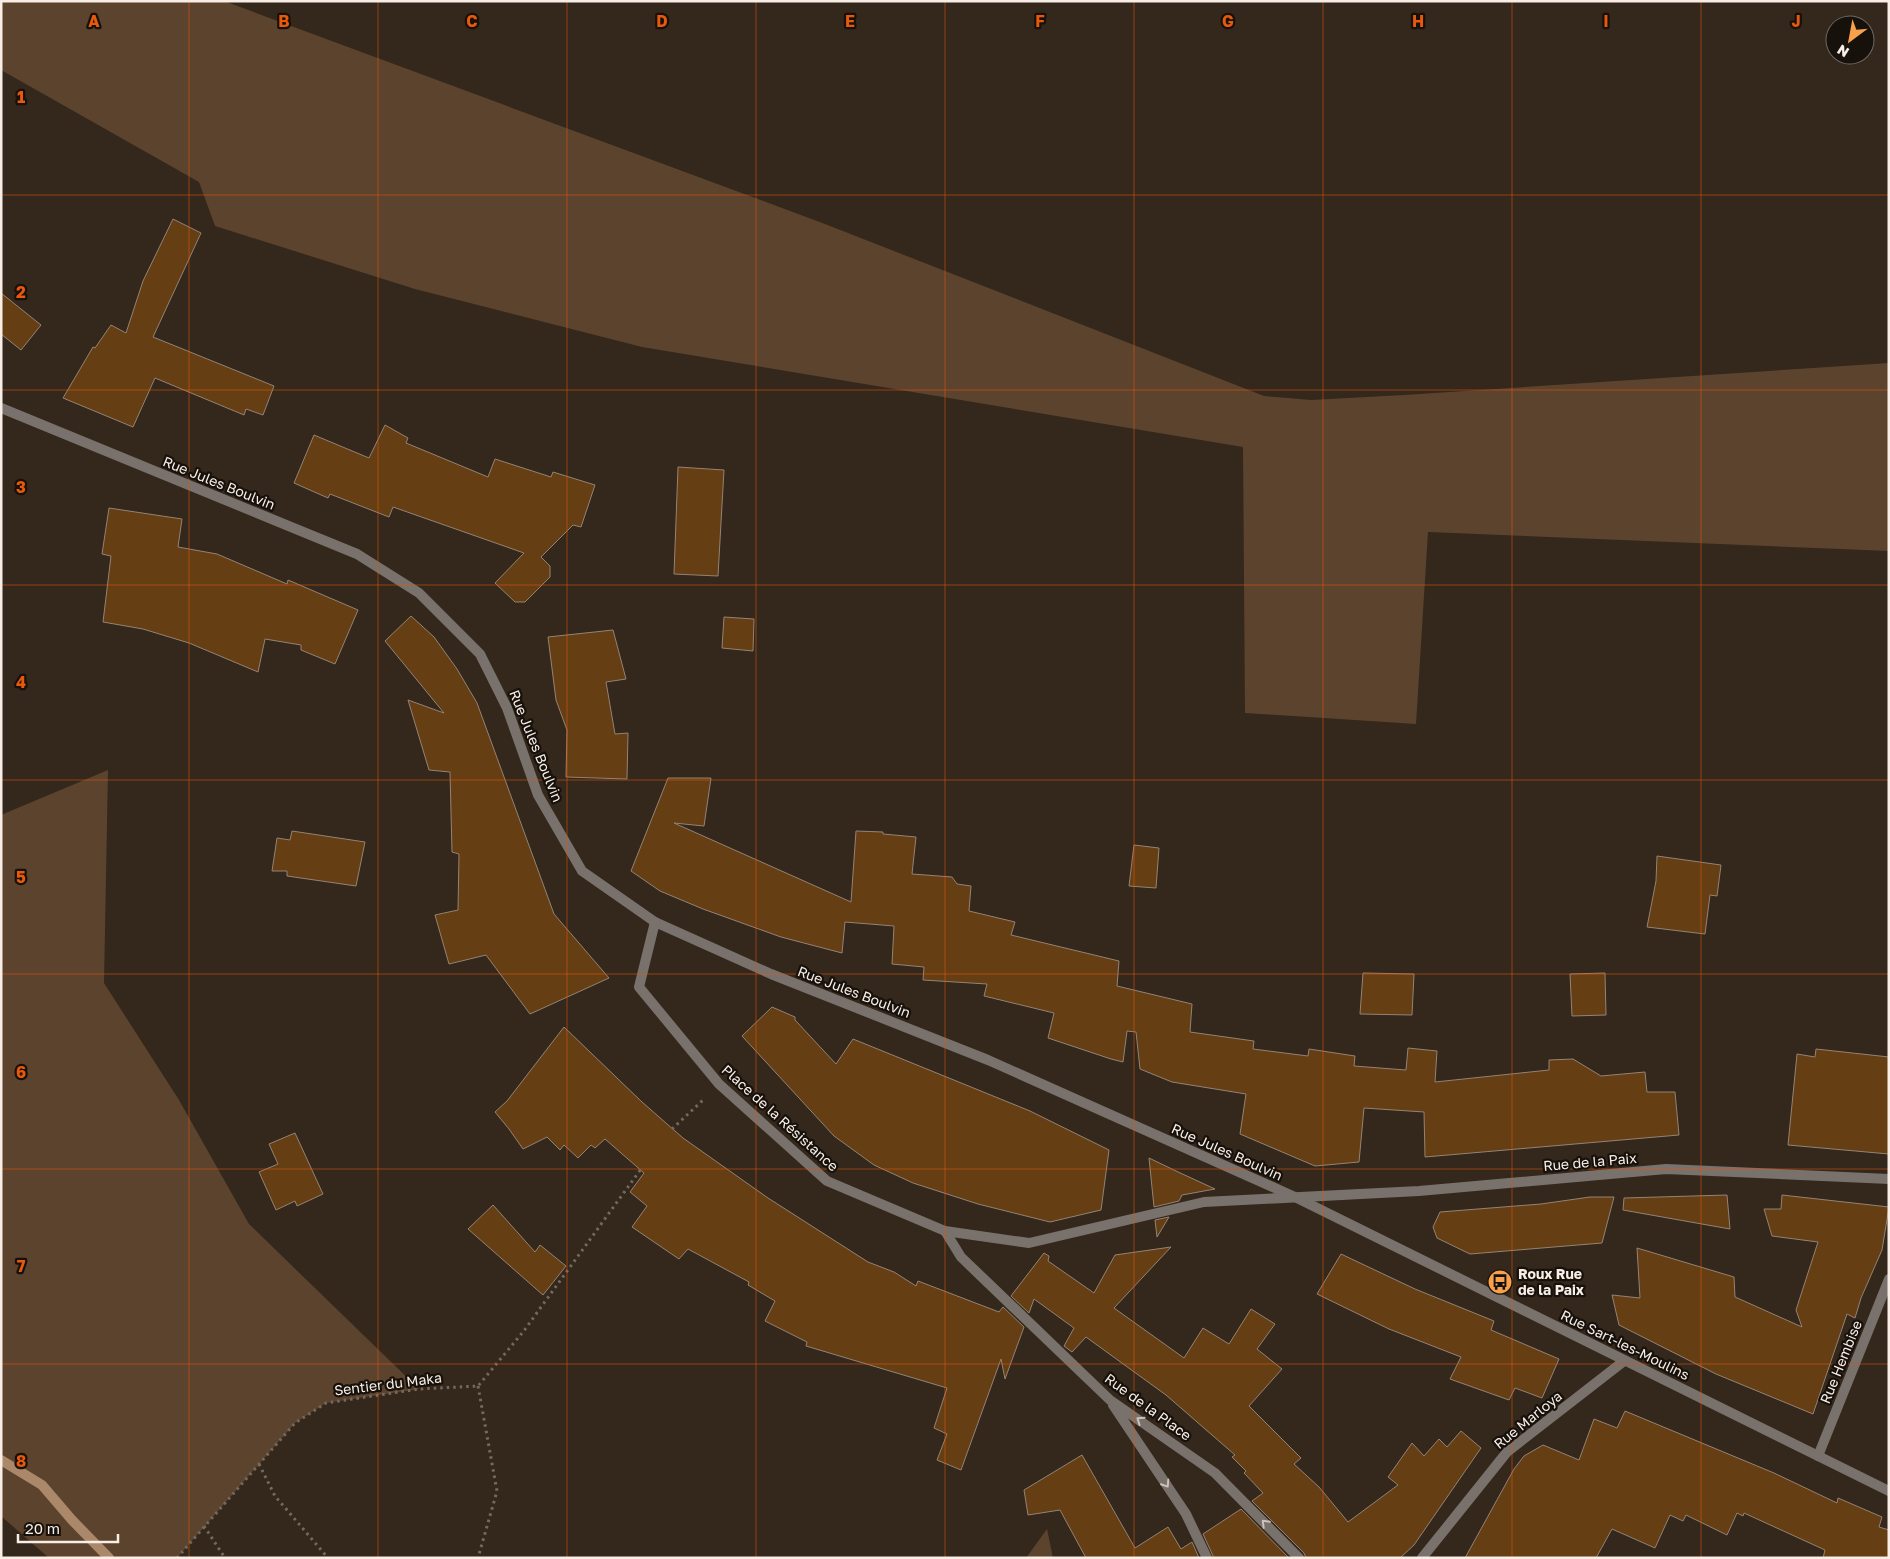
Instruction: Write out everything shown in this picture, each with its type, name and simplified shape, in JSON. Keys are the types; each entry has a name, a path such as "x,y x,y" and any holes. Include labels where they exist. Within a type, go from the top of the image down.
{"street":[{"name":"Rue Jules Boulvin","path":"1,408 357,554 419,593 480,654 507,708 538,795 582,871 655,922 771,974 988,1060 1295,1197"},
{"name":"Place de la Résistance","path":"655,922 639,986 720,1084 827,1181 945,1231 1029,1243 1204,1202 1295,1197"},
{"name":"Rue de la Paix","path":"1295,1197 1419,1191 1666,1169 1889,1179"},
{"name":"Rue Sart-les-Moulins","path":"1295,1197 1889,1491"},
{"name":"Rue de la Place","path":"945,1231 961,1257 1110,1400 1215,1472 1299,1558"},
{"name":"Rue Hembise","path":"1818,1456 1889,1279"},
{"name":"Rue Marloya","path":"1422,1558 1507,1452 1624,1361"},
{"path":"1110,1400 1186,1514 1207,1558"}],"path":[{"path":"672,1128 720,1084"},
{"path":"478,1558 497,1491 478,1386 523,1332 641,1169"},
{"name":"Sentier du Maka","path":"177,1558 295,1423 326,1403 419,1390 478,1386"},
{"path":"259,1464 275,1496 328,1558"},
{"path":"204,1526 225,1558"}],"shaded area":[{"path":"1,1 224,1 825,224 1264,396 1311,400 1889,363 1889,551 1428,532 1416,724 1245,713 1243,447 642,347 415,289 215,226 199,182 1,70"},
{"path":"108,770 104,983 179,1100 249,1224 419,1389 326,1403 295,1423 177,1558 49,1558 1,1516 1,815"},
{"path":"1047,1529 1053,1558 1026,1558"}],"building":[{"path":"173,219 201,233 153,337 274,386 263,415 246,409 244,415 155,378 133,427 63,398 93,347 95,348 111,325 126,333 143,281"},
{"path":"1,293 41,325 21,350 1,334"},
{"path":"385,425 408,438 406,443 488,477 495,459 551,477 553,472 595,485 581,527 573,525 541,557 550,566 550,577 525,602 515,602 495,583 524,553 393,507 389,517 330,494 328,498 294,483 314,435 369,458"},
{"path":"678,467 724,470 718,576 674,574"},
{"path":"109,508 182,519 178,547 217,554 287,584 288,580 358,610 335,664 301,650 301,645 265,639 258,672 189,643 143,629 103,622 111,556 102,554"},
{"path":"411,616 434,637 457,669 477,703 554,914 609,978 530,1014 486,955 449,964 435,915 458,910 459,854 452,852 450,772 429,770 408,700 444,713 385,641"},
{"path":"724,617 754,619 753,651 722,648"},
{"path":"613,630 626,679 606,682 615,734 628,733 627,779 566,777 567,730 556,700 548,637"},
{"path":"668,778 711,778 704,826 674,823 851,902 856,831 883,832 883,834 916,837 912,874 952,877 957,884 971,886 969,911 1015,922 1011,935 1119,961 1117,986 1192,1004 1190,1032 1254,1041 1253,1049 1308,1056 1309,1049 1355,1056 1354,1066 1406,1070 1408,1048 1437,1051 1435,1082 1549,1070 1549,1060 1573,1059 1601,1076 1645,1072 1647,1092 1675,1092 1679,1135 1425,1157 1424,1112 1364,1108 1359,1162 1315,1166 1240,1134 1246,1094 1172,1082 1140,1069 1136,1032 1127,1031 1123,1062 1111,1059 1048,1038 1054,1013 984,996 987,984 923,980 924,967 892,964 894,926 845,922 842,953 781,937 703,909 660,891 631,871"},
{"path":"292,831 365,842 356,886 287,876 287,871 272,871 277,838 290,840"},
{"path":"1134,845 1159,848 1156,888 1129,886"},
{"path":"1657,856 1721,865 1717,896 1710,895 1705,934 1647,927 1656,881"},
{"path":"1363,973 1414,974 1412,1015 1360,1014"},
{"path":"1605,973 1606,1015 1572,1016 1570,974"},
{"path":"772,1007 795,1017 795,1020 836,1064 853,1039 1030,1111 1109,1150 1101,1210 1050,1222 978,1204 913,1183 874,1165 834,1136 742,1036"},
{"path":"564,1027 642,1102 683,1138 768,1198 868,1262 894,1272 916,1286 918,1281 999,1312 1003,1307 1024,1327 1005,1379 1001,1359 961,1470 937,1460 947,1434 934,1428 947,1388 806,1346 807,1342 765,1321 775,1301 748,1285 749,1282 688,1249 679,1259 632,1227 647,1206 630,1192 644,1173 605,1139 595,1148 591,1145 578,1158 564,1145 560,1150 547,1137 523,1149 495,1112 507,1101"},
{"path":"1816,1049 1889,1057 1889,1154 1788,1145 1797,1054 1815,1057"},
{"path":"295,1133 323,1194 297,1206 295,1201 276,1210 259,1172 278,1164 269,1144"},
{"path":"1149,1158 1215,1189 1182,1195 1179,1201 1154,1207"},
{"path":"1727,1195 1730,1229 1623,1210 1624,1198"},
{"path":"1782,1195 1889,1207 1882,1250 1861,1298 1855,1318 1847,1314 1813,1414 1716,1374 1619,1325 1612,1295 1640,1298 1637,1248 1734,1277 1735,1297 1802,1327 1796,1310 1818,1242 1772,1236 1764,1209 1781,1209"},
{"path":"1590,1197 1614,1197 1602,1243 1470,1254 1437,1238 1433,1227 1440,1212 1541,1204"},
{"path":"493,1205 535,1252 540,1245 566,1266 543,1295 468,1229"},
{"path":"1169,1217 1157,1237 1155,1220"},
{"path":"1171,1247 1114,1308 1184,1358 1203,1328 1229,1344 1251,1309 1275,1324 1257,1349 1282,1369 1249,1406 1301,1458 1294,1464 1319,1487 1348,1522 1398,1485 1388,1477 1412,1443 1424,1456 1439,1439 1447,1447 1461,1431 1481,1448 1414,1545 1400,1558 1306,1558 1304,1553 1252,1501 1263,1493 1232,1457 1235,1455 1166,1395 1086,1337 1072,1352 1064,1346 1074,1328 1034,1299 1029,1313 1011,1296 1044,1253 1049,1256 1048,1261 1094,1293 1115,1255"},
{"path":"1341,1254 1415,1289 1494,1321 1491,1330 1559,1359 1542,1398 1515,1388 1509,1400 1450,1379 1461,1357 1389,1329 1317,1294"},
{"path":"1625,1411 1774,1473 1837,1503 1838,1498 1882,1517 1879,1527 1889,1530 1889,1558 1823,1558 1825,1550 1744,1513 1743,1516 1737,1513 1727,1535 1686,1515 1683,1521 1670,1515 1655,1548 1612,1529 1596,1558 1465,1558 1514,1469 1524,1456 1543,1445 1579,1460 1594,1419 1617,1428"},
{"path":"1082,1455 1135,1548 1168,1527 1181,1549 1192,1542 1199,1558 1086,1558 1060,1510 1028,1515 1024,1490"},
{"path":"1241,1509 1289,1558 1214,1558 1203,1534"}],"waterway":[{"path":"1,1460 42,1485 72,1520 109,1558"}],"place":[{"name":"Roux Rue de la Paix","path":"1500,1282"}]}
